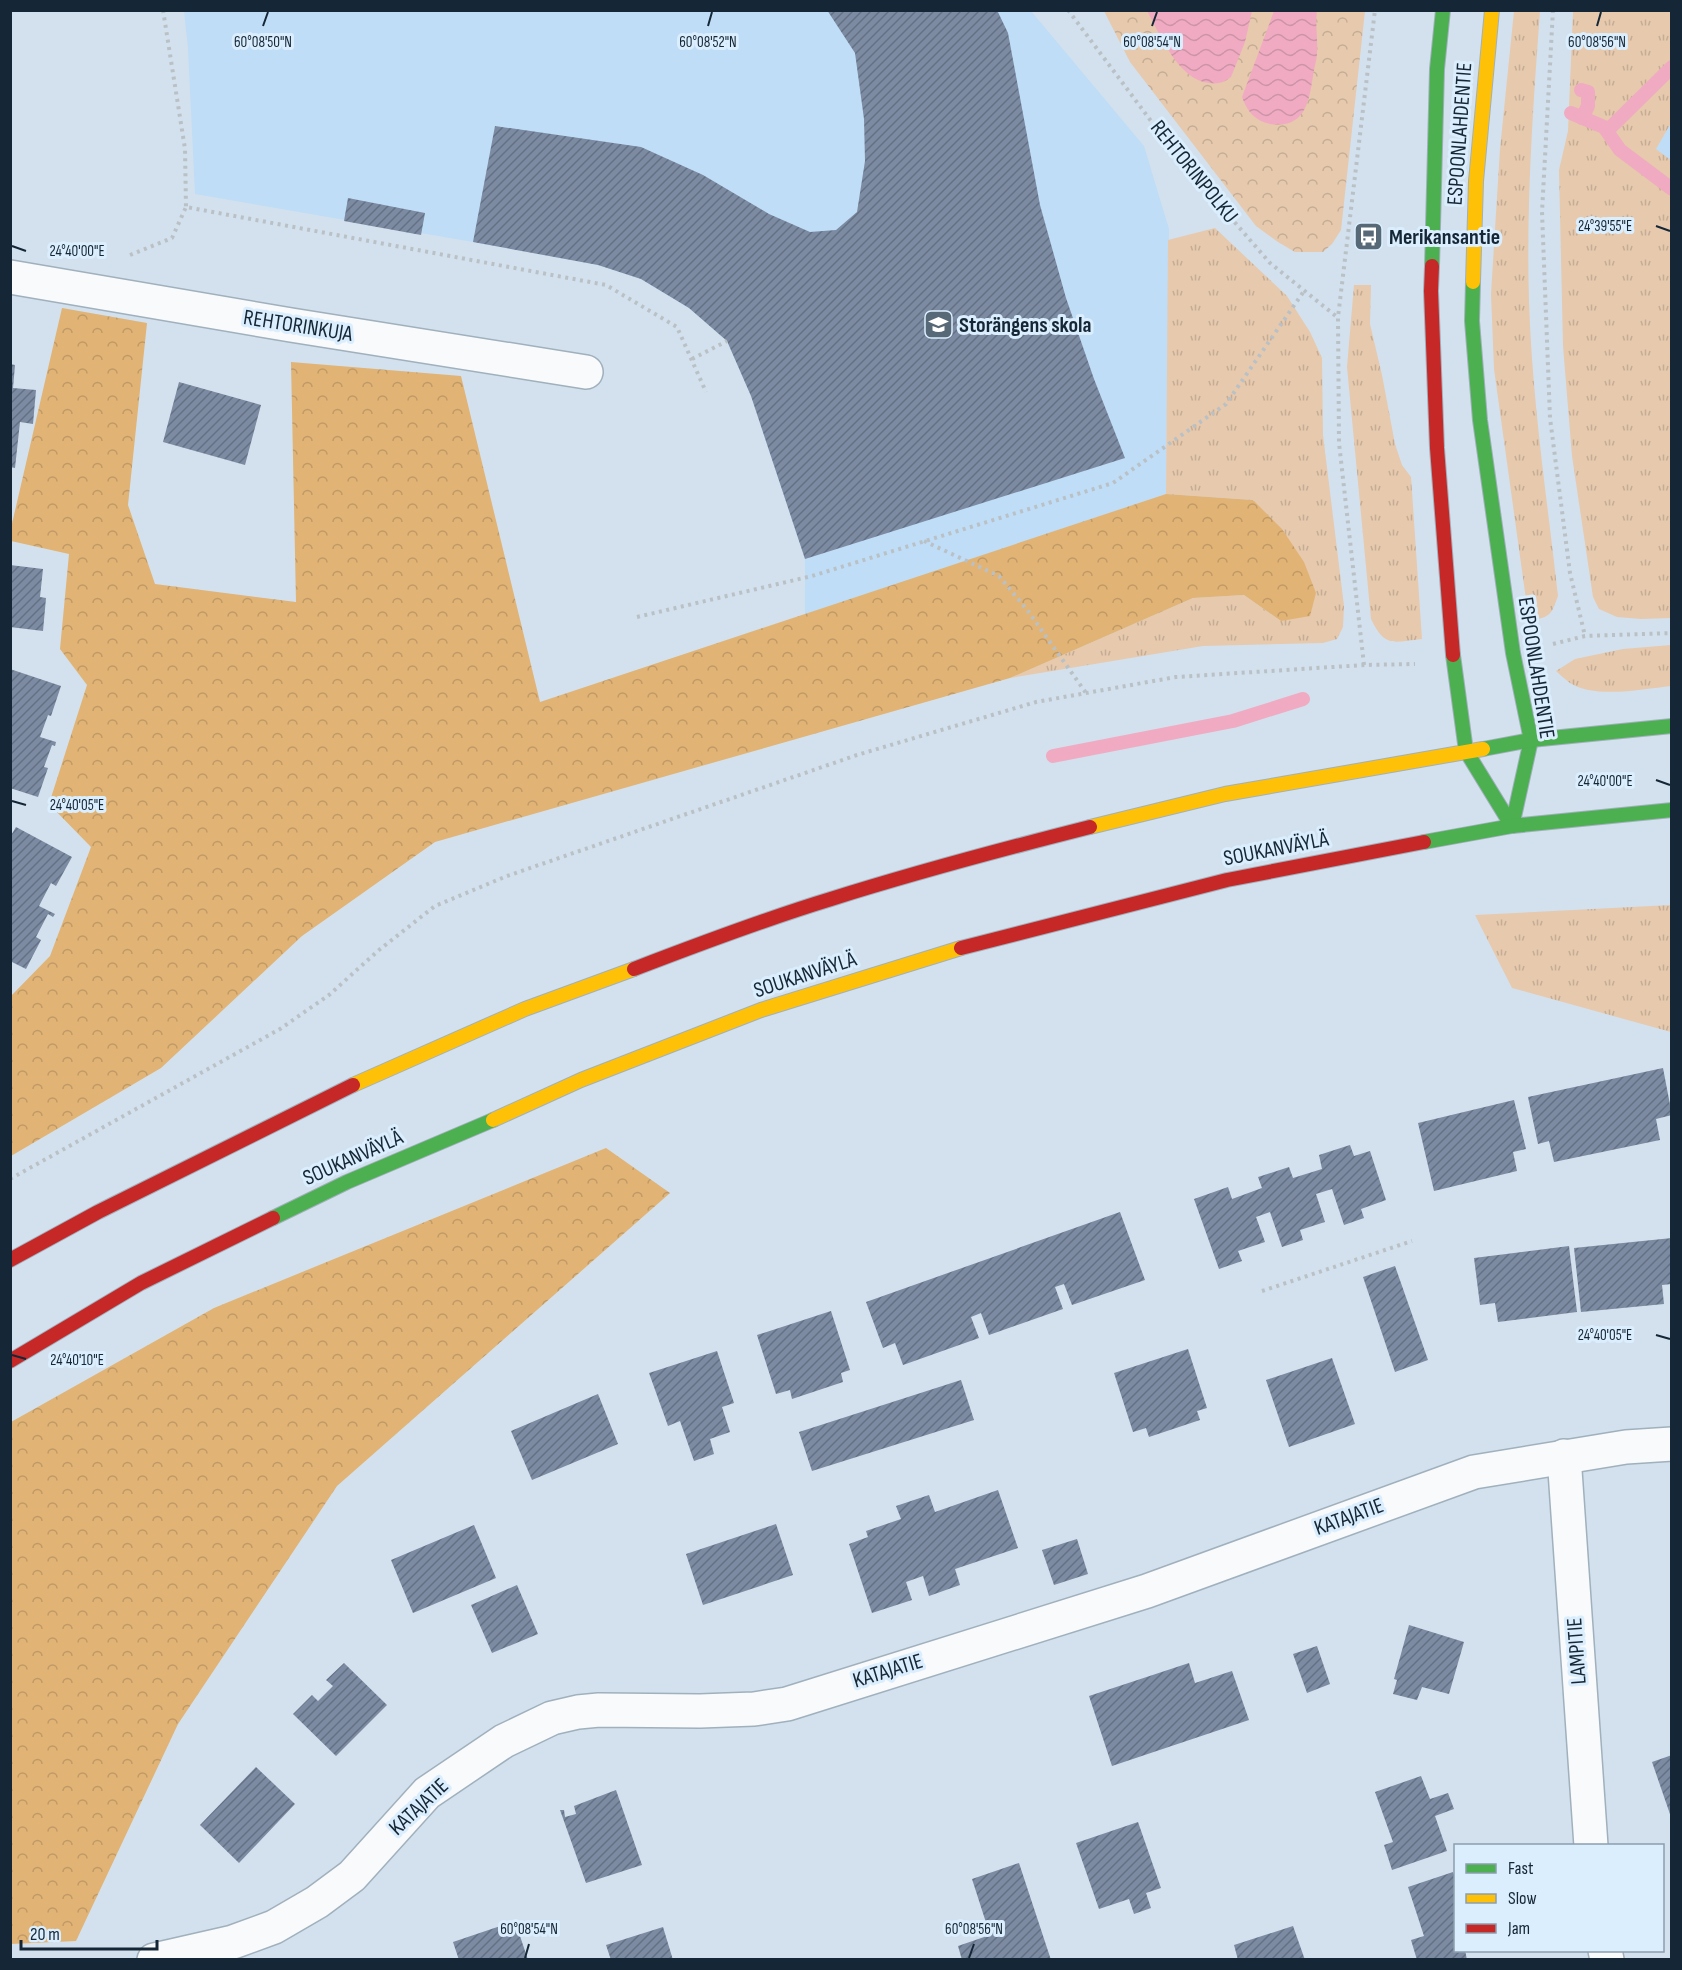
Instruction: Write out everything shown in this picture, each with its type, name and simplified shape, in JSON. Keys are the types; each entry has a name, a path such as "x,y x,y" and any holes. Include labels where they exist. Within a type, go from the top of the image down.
{"main road":[{"name":"ESPOONLAHDENTIE","path":"1443,10 1437,69 1431,291 1437,448 1444,548 1454,661 1466,751 1512,826"},
{"name":"ESPOONLAHDENTIE","path":"1492,10 1476,181 1472,321 1480,420 1493,517 1513,653 1531,740 1512,826"},
{"path":"10,1260 98,1212 331,1095 525,1009 746,927 999,850 1225,794 1531,740 1671,726"},
{"name":"SOUKANVÄYLÄ","path":"10,1361 141,1283 347,1182 443,1142 580,1080 761,1010 984,941 1227,880 1512,826 1671,810"}],"street":[{"name":"REHTORINKUJA","path":"10,277 586,372"},
{"name":"KATAJATIE","path":"154,1959 233,1942 273,1927 317,1902 352,1876 427,1793 504,1741 552,1718 599,1710 700,1711 754,1709 787,1704 1147,1591 1474,1472 1626,1447 1671,1444"},
{"name":"LAMPITIE","path":"1564,1456 1591,1844"}],"path":[{"path":"122,255 132,255 172,238 186,207 185,149 163,10"},
{"name":"REHTORINPOLKU","path":"1068,10 1178,157 1270,263 1338,317"},
{"path":"10,1179 280,1029 329,995 379,950 435,906 507,876 857,755 1036,702 1176,677 1364,664 1339,443 1338,317 1375,10"},
{"path":"1552,10 1542,212 1550,418 1570,573 1585,636"},
{"path":"186,207 606,285 677,327 706,392"},
{"path":"637,617 812,576 1113,483 1226,404 1305,291"},
{"path":"692,359 727,341"},
{"path":"923,541 999,576 1028,611 1086,693"},
{"path":"1262,1291 1412,1241"}],"shaded area":[{"name":"Storängens skola","path":"184,11 1031,11 1144,146 1169,229 1166,494 805,615 805,559 751,396 727,341 689,308 641,279 598,265 195,194"},
{"path":"1671,123 1671,161 1655,149"}],"green space":[{"path":"1104,11 1365,11 1341,230 1332,244 1323,252 1295,252 1256,226 1130,62"},
{"path":"1514,11 1540,11 1529,192 1529,301 1537,412 1558,596 1549,614 1529,621 1494,369 1491,294 1500,149"},
{"path":"1573,11 1671,11 1671,123 1656,149 1672,161 1671,618 1617,617 1599,609 1593,597 1572,456 1563,346 1559,170 1568,131"},
{"path":"1215,228 1287,296 1310,332 1322,358 1323,435 1344,606 1343,627 1337,639 1323,643 1203,646 1010,678 1193,598 1244,595 1281,621 1254,500 1166,494 1168,240"},
{"path":"1354,285 1371,285 1370,324 1395,444 1402,465 1411,477 1422,639 1391,641 1381,635 1371,619 1347,367"},
{"path":"62,308 147,323 128,505 155,584 296,602 291,362 461,376 540,702 1166,494 1253,500 1282,529 1304,562 1316,593 1310,616 1281,621 1244,595 1193,598 1010,678 435,842 302,936 161,1068 11,1156 11,996 50,956 91,847 49,804 87,685 60,649 69,554 11,541 11,528"},
{"path":"1671,645 1671,686 1619,692 1592,691 1570,683 1556,671 1575,659 1623,649"},
{"path":"1671,905 1671,1032 1512,988 1475,915"},
{"path":"606,1148 670,1193 337,1486 178,1724 76,1941 11,1944 11,1422 214,1308"}],"water":[{"path":"1147,11 1252,11 1245,42 1231,77 1223,82 1209,83 1188,74 1171,54"},
{"path":"1274,11 1317,11 1317,56 1310,95 1298,118 1282,124 1265,123 1256,118 1246,107 1242,97"}],"building":[{"path":"827,10 997,10 1008,33 1040,205 1066,298 1125,458 805,559 751,396 727,341 689,308 641,279 598,265 473,242 495,126 641,147 703,175 769,214 810,232 836,230 857,212 865,161 864,119 855,53"},
{"path":"348,198 425,213 421,235 344,221"},
{"path":"10,364 15,365 13,388 36,390 33,424 20,422 15,468 10,467"},
{"path":"179,382 261,405 245,465 163,442"},
{"path":"10,565 43,569 40,597 46,598 43,631 10,627"},
{"path":"10,669 61,686 51,716 48,715 40,737 56,742 55,746 52,745 44,767 48,768 38,797 10,788"},
{"path":"16,827 72,857 56,886 51,883 39,906 55,914 53,917 48,914 36,937 41,940 26,969 10,961 10,837"},
{"path":"1663,1068 1672,1115 1656,1119 1660,1140 1554,1162 1549,1141 1538,1144 1528,1097"},
{"path":"1514,1100 1526,1149 1513,1152 1517,1171 1434,1191 1418,1123"},
{"path":"1350,1145 1354,1156 1370,1151 1386,1200 1361,1209 1364,1218 1344,1225 1332,1189 1316,1194 1325,1222 1300,1230 1303,1240 1282,1247 1270,1212 1256,1217 1265,1242 1238,1251 1242,1261 1219,1269 1194,1199 1228,1187 1232,1199 1262,1188 1258,1177 1289,1167 1293,1178 1322,1169 1319,1155"},
{"path":"1120,1212 1145,1280 1072,1305 1064,1284 1055,1287 1063,1309 989,1335 981,1313 971,1317 979,1338 903,1365 895,1343 883,1348 866,1302"},
{"path":"1672,1238 1672,1284 1662,1285 1664,1304 1581,1312 1574,1248"},
{"path":"1569,1246 1577,1312 1498,1322 1495,1303 1480,1305 1474,1258"},
{"path":"1395,1266 1428,1360 1395,1372 1363,1277"},
{"path":"831,1311 850,1370 841,1373 843,1382 792,1399 790,1390 776,1394 757,1335"},
{"path":"1188,1349 1207,1408 1197,1411 1200,1420 1149,1437 1146,1428 1133,1432 1114,1373"},
{"path":"717,1351 734,1403 722,1407 730,1432 710,1439 714,1454 694,1461 680,1421 668,1426 649,1373"},
{"path":"1332,1358 1355,1424 1289,1447 1266,1380"},
{"path":"961,1380 974,1420 812,1471 799,1432"},
{"path":"598,1394 618,1444 532,1480 511,1431"},
{"path":"998,1490 1018,1548 955,1569 960,1585 929,1596 923,1576 906,1582 912,1600 872,1613 849,1544 868,1537 866,1531 901,1519 896,1506 929,1495 935,1512"},
{"path":"776,1524 793,1575 703,1605 686,1554"},
{"path":"474,1525 496,1578 413,1613 391,1560"},
{"path":"1077,1539 1088,1574 1054,1585 1042,1550"},
{"path":"517,1585 538,1634 492,1653 471,1605"},
{"path":"1409,1625 1464,1642 1449,1694 1422,1687 1417,1700 1393,1694 1397,1680 1394,1679"},
{"path":"1317,1646 1330,1684 1307,1693 1293,1654"},
{"path":"344,1663 387,1705 336,1756 293,1714 312,1695 318,1701 333,1686 326,1680"},
{"path":"1189,1663 1195,1683 1232,1671 1249,1720 1112,1766 1089,1696"},
{"path":"1672,1755 1672,1816 1671,1817 1652,1762"},
{"path":"256,1767 295,1804 239,1863 200,1825"},
{"path":"1421,1776 1430,1799 1448,1793 1454,1809 1435,1816 1447,1851 1392,1870 1384,1845 1393,1842 1375,1792"},
{"path":"616,1790 642,1865 586,1883 560,1810 564,1810 565,1817 576,1814 574,1806"},
{"path":"1138,1822 1161,1888 1146,1893 1151,1908 1134,1914 1129,1899 1099,1909 1076,1843"},
{"path":"1019,1863 1051,1960 962,1960 958,1946 990,1935 972,1879"},
{"path":"1453,1872 1454,1952 1465,1952 1467,1960 1417,1960 1411,1940 1424,1936 1408,1887"},
{"path":"515,1921 528,1960 459,1960 453,1942"},
{"path":"1293,1926 1305,1960 1238,1960 1234,1945"},
{"path":"663,1927 673,1960 611,1960 606,1945"}],"waterway":[{"path":"1608,130 1672,67"},
{"path":"1581,90 1588,92 1588,106 1582,118"},
{"path":"1571,113 1604,127 1620,150 1672,189"},
{"path":"1053,756 1233,721 1303,699"}],"traffic: fast":[{"path":"1432,266 1437,69 1443,10"},
{"path":"1473,282 1472,321 1480,420 1513,653 1531,740 1512,826"},
{"path":"1453,655 1466,751 1512,826"},
{"path":"1483,749 1531,740 1672,726"},
{"path":"1424,842 1512,826 1672,810"},
{"path":"273,1218 347,1182 493,1120"}],"traffic: slow":[{"path":"1473,282 1476,181 1492,10"},
{"path":"1090,827 1225,794 1483,749"},
{"path":"493,1120 581,1080 761,1010 961,948"},
{"path":"353,1085 525,1009 634,969"}],"traffic: jam":[{"path":"1432,266 1437,448 1453,655"},
{"path":"634,969 757,923 831,899 960,861 1090,827"},
{"path":"961,948 1227,880 1424,842"},
{"path":"10,1260 98,1212 353,1085"},
{"path":"10,1361 141,1283 273,1218"}],"place":[{"name":"Merikansantie","path":"1368,237"},
{"name":"Storängens skola","path":"938,325"}]}
